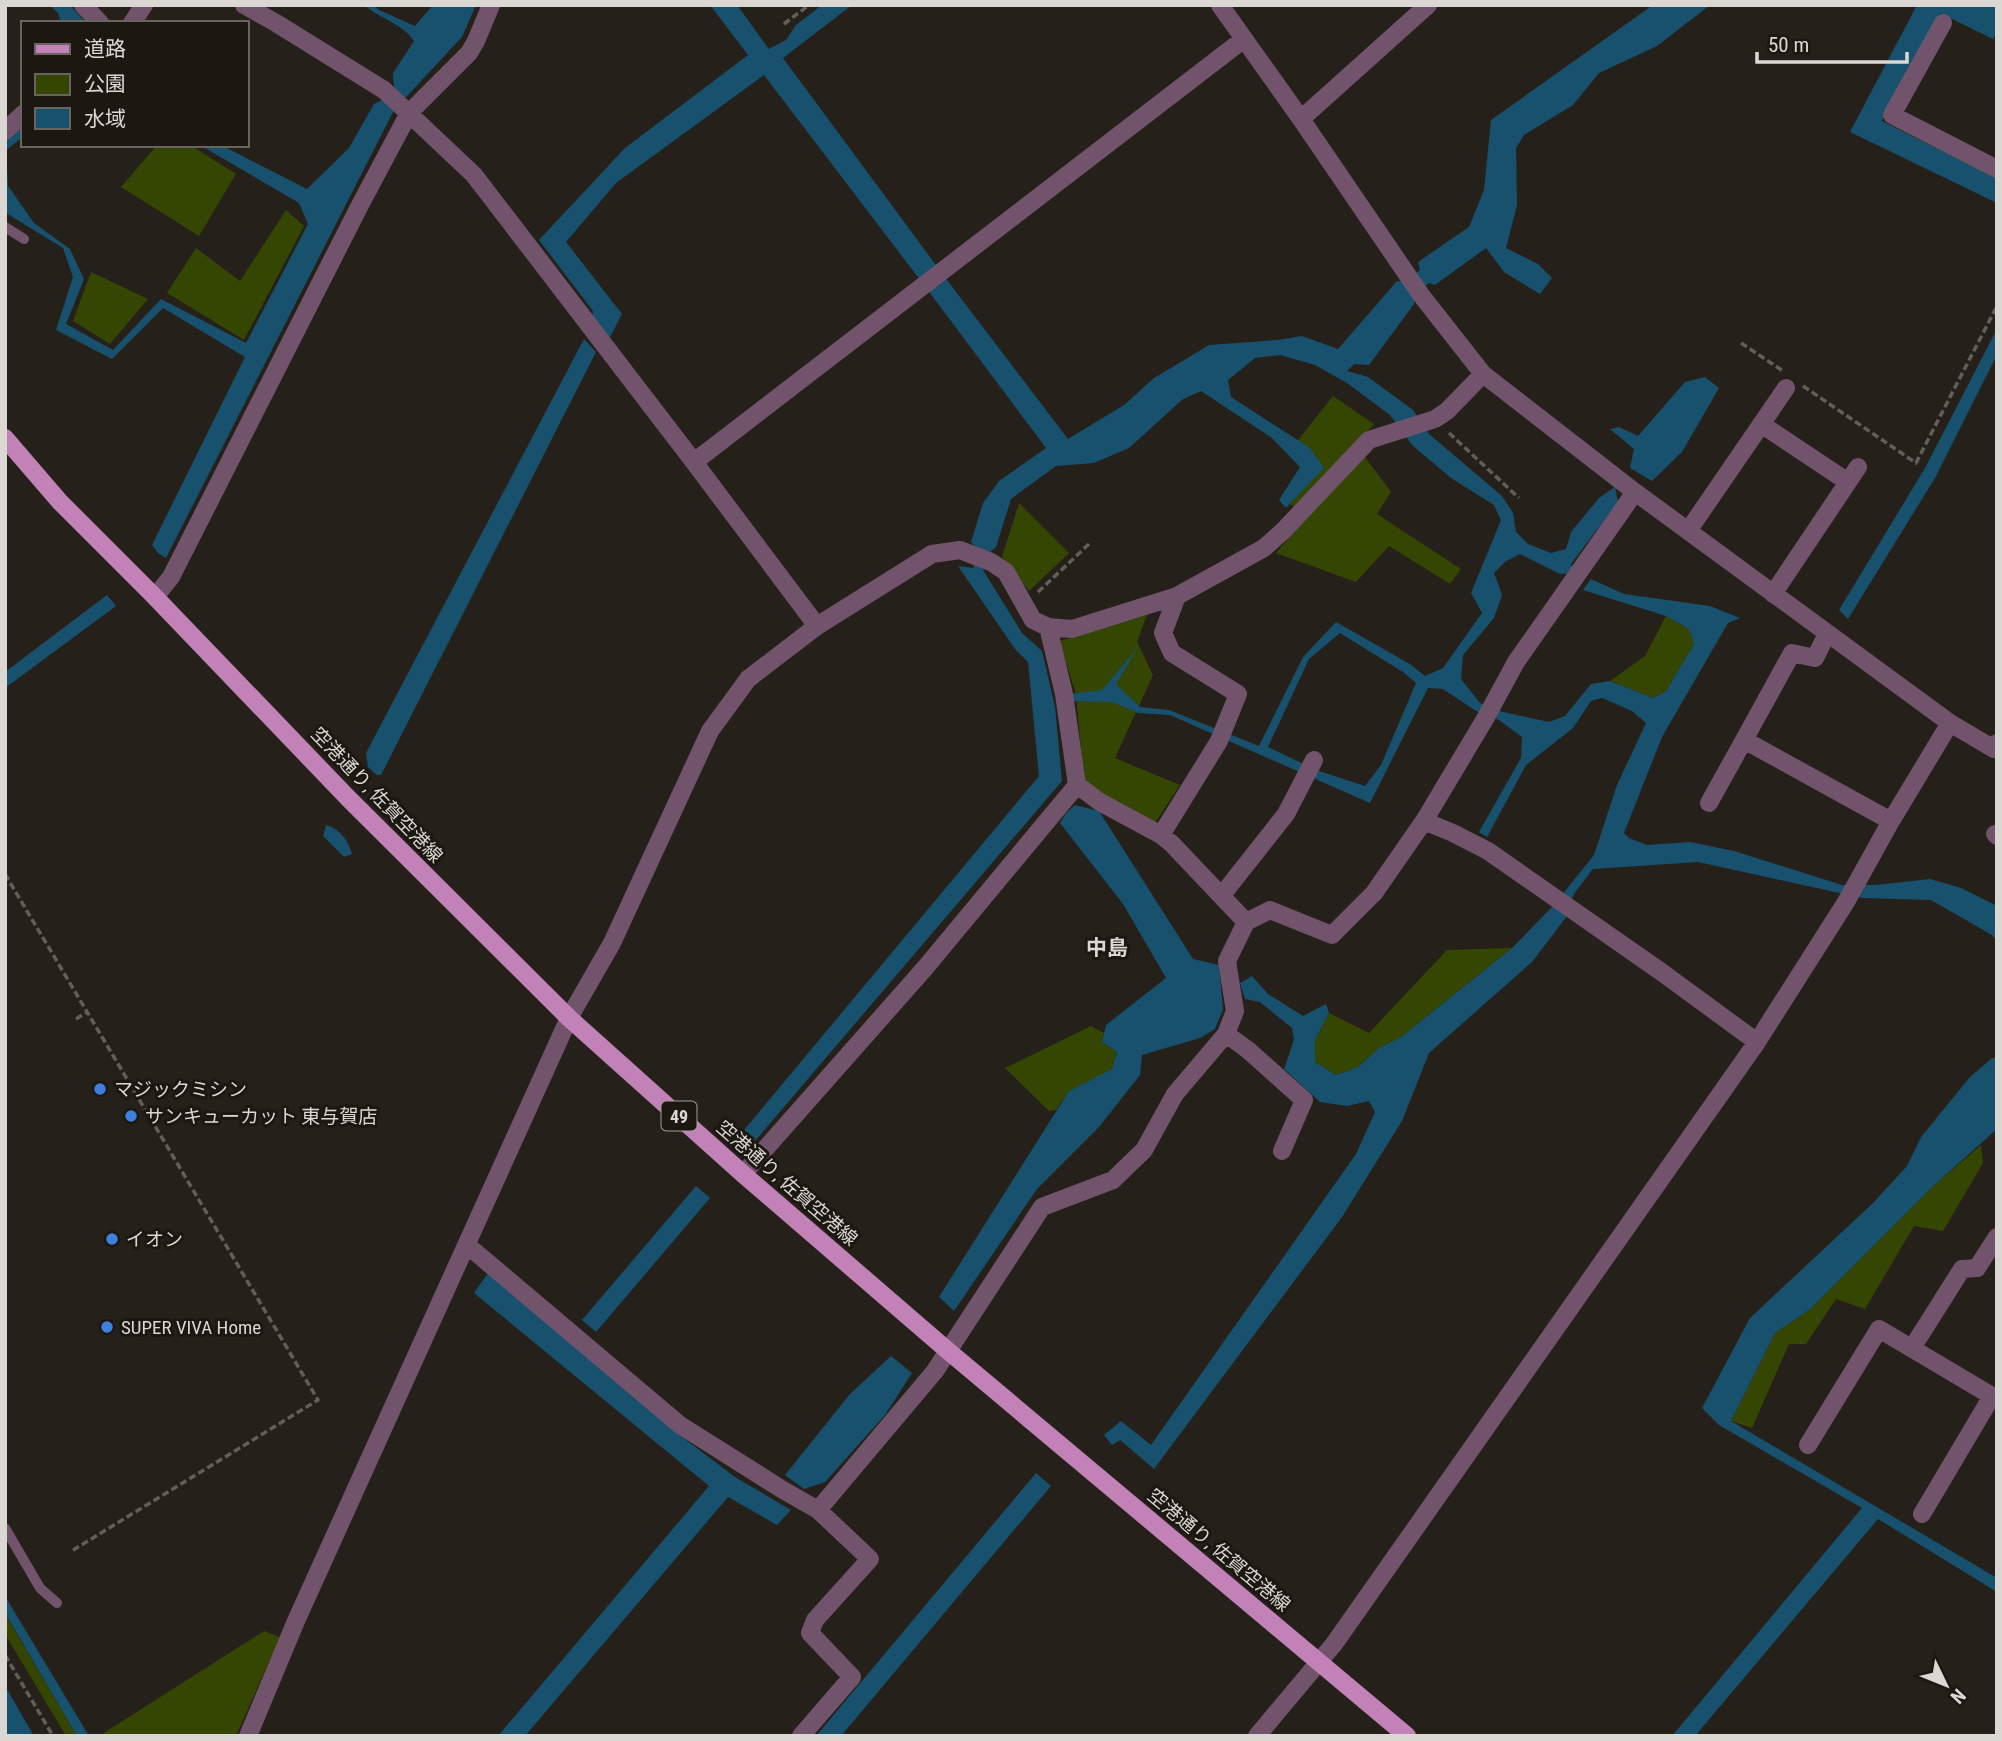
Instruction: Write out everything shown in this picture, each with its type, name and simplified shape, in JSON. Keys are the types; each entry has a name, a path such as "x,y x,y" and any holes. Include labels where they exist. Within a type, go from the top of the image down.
{"main road":[{"name":"空港通り, 佐賀空港線","path":"5,438 60,502 348,798 569,1018 743,1174 947,1350 1407,1736"}],"street":[{"path":"83,5 98,21"},
{"path":"133,21 144,5"},
{"path":"244,5 384,90 474,175 817,626"},
{"path":"155,597 171,577 409,113 469,53 491,5"},
{"path":"1220,5 1406,274 1483,374 1635,492 1827,634 1950,723 1996,748"},
{"path":"1301,119 1428,5"},
{"path":"1943,23 1892,115 1997,169"},
{"path":"694,462 1244,39"},
{"path":"5,131 21,116"},
{"path":"248,1736 296,1621 569,1018 612,943 710,731 748,679 817,626 932,554 960,550 983,558 1006,572 1033,620 1048,627 1072,629 1177,596 1264,548 1369,440 1430,420 1447,411 1483,374"},
{"path":"1688,531 1789,380"},
{"path":"1761,424 1853,475 1773,594"},
{"path":"818,1510 935,1371 1042,1207 1113,1180 1144,1150 1175,1094 1226,1034 1235,1011 1227,961 1246,922 1270,910 1332,935 1374,893 1424,821 1516,663 1635,492"},
{"path":"1161,835 1222,734 1238,694 1172,653 1163,633 1177,596"},
{"path":"1048,627 1064,694 1077,785 1100,802 1161,835 1246,922"},
{"path":"1709,803 1792,653 1815,658 1827,634"},
{"path":"1257,1736 1350,1621 1757,1042 1846,902 1950,723"},
{"path":"1744,740 1891,821"},
{"path":"1222,895 1286,814 1314,760"},
{"path":"743,1174 925,968 1077,785"},
{"path":"1424,821 1488,851 1757,1042"},
{"path":"1226,1034 1304,1100 1282,1151"},
{"path":"1912,1348 1962,1269 1977,1268 1997,1237"},
{"path":"467,1245 680,1425 818,1510 870,1559 814,1620 810,1633 852,1677 801,1736"},
{"path":"1808,1445 1879,1329 1912,1348 1994,1398 1922,1514"}],"lane":[{"path":"5,227 24,239"},
{"path":"5,1528 40,1588 57,1603"}],"path":[{"path":"784,24 809,5"},
{"path":"1741,343 1789,380 1916,463 1997,306"},
{"path":"1430,420 1519,498"},
{"path":"1024,605 1089,544"},
{"path":"5,874 318,1400 70,1552"},
{"path":"75,1019 87,1012"},
{"path":"5,1655 53,1736"}],"green space":[{"path":"155,147 193,147 236,174 199,236 121,187"},
{"path":"286,210 304,226 244,340 167,293 196,248 240,281"},
{"path":"91,272 148,299 110,344 73,321"},
{"path":"1333,396 1374,424 1356,445 1391,492 1377,514 1461,569 1450,584 1389,546 1356,582 1276,553 1306,518 1287,501 1312,469 1294,445"},
{"path":"1019,503 1069,553 1029,591 1002,557"},
{"path":"1147,615 1137,642 1153,675 1115,758 1180,785 1155,823 1084,783 1076,694 1059,641"},
{"path":"1666,616 1689,629 1694,644 1666,691 1653,698 1610,681 1645,656"},
{"path":"1512,948 1401,1037 1379,1048 1358,1067 1336,1075 1315,1062 1315,1040 1329,1013 1369,1033 1447,950"},
{"path":"1091,1026 1104,1033 1102,1042 1117,1052 1112,1070 1069,1091 1056,1110 1049,1111 1005,1068"},
{"path":"1981,1145 1983,1163 1943,1231 1914,1226 1865,1309 1836,1299 1806,1344 1789,1344 1752,1428 1731,1421 1775,1333 1809,1310 1931,1188"},
{"path":"5,1614 77,1736 66,1736 5,1634"},
{"path":"264,1631 280,1637 236,1736 99,1736"}],"water":[{"path":"49,5 70,5 84,21 60,21 58,13"},
{"path":"364,5 373,5 415,26 433,5 476,5 462,37 394,110 166,558 152,545 245,357 163,308 112,359 56,330 73,277 63,248 6,213 5,141 21,129 21,139 6,150 8,186 34,223 70,249 84,279 66,324 113,350 161,299 246,343 308,224 299,203 203,147 225,147 307,189 349,148 374,104 382,100 394,87 393,73 414,41 404,30"},
{"path":"710,5 737,5 769,49 786,40 796,25 822,5 852,5 783,58 1068,439 1124,405 1154,378 1209,345 1302,336 1338,349 1397,281 1403,282 1420,270 1418,262 1469,227 1484,190 1491,120 1653,5 1710,5 1657,46 1599,73 1573,105 1524,135 1516,148 1517,205 1506,248 1538,264 1552,278 1540,294 1504,272 1486,248 1435,285 1429,283 1414,294 1414,304 1369,365 1354,364 1347,371 1368,377 1413,410 1429,434 1502,496 1513,513 1516,532 1528,544 1551,553 1566,549 1571,532 1599,498 1615,487 1618,502 1571,564 1574,573 1560,574 1520,554 1505,562 1494,573 1502,595 1494,618 1463,655 1461,679 1480,703 1503,712 1549,722 1565,716 1591,684 1610,681 1653,698 1666,691 1694,644 1689,629 1666,616 1583,590 1591,579 1624,594 1710,606 1740,618 1728,623 1662,737 1624,833 1629,838 1647,845 1690,842 1734,851 1842,885 1876,885 1930,879 1961,888 1997,906 1997,941 1992,935 1931,900 1862,898 1698,862 1593,869 1564,912 1567,916 1532,962 1429,1053 1402,1121 1342,1217 1154,1469 1120,1440 1112,1445 1104,1435 1121,1421 1151,1445 1356,1154 1375,1112 1369,1101 1347,1106 1320,1102 1284,1069 1294,1040 1292,1028 1260,1002 1245,999 1240,983 1252,976 1268,994 1303,1016 1326,1004 1329,1013 1315,1040 1315,1062 1336,1075 1358,1067 1379,1048 1401,1037 1512,948 1553,906 1594,855 1617,785 1646,723 1632,711 1602,698 1591,701 1573,728 1526,765 1487,837 1479,832 1521,758 1522,737 1499,720 1476,711 1443,689 1428,688 1370,803 1170,715 1138,713 1112,702 1069,701 1070,694 1102,690 1138,647 1116,684 1140,707 1169,710 1259,746 1303,657 1336,622 1410,664 1425,676 1443,668 1482,613 1471,593 1501,520 1494,505 1451,478 1412,445 1390,415 1347,383 1315,365 1280,355 1255,358 1228,380 1231,397 1310,448 1324,468 1286,508 1279,500 1300,467 1272,438 1201,391 1183,399 1129,448 1094,463 1056,466 1011,499 996,547 990,552 983,570 1022,633 1042,651 1055,707 1062,781 755,1141 744,1130 1039,776 1028,662 1015,649 958,566 973,568 980,552 971,542 983,503 999,481 1046,448 764,75 616,183 566,242 622,314 609,339 592,321 593,311 539,240 625,148 748,55","holes":["1340,633 1416,683 1381,765 1365,786 1316,770 1268,747 1309,659"]},
{"path":"1917,5 1997,5 1997,31 1993,39 1940,13 1882,121 1997,178 1997,203 1850,132"},
{"path":"1997,329 1997,355 1935,478 1848,619 1839,610 1925,468"},
{"path":"584,339 596,352 381,775 377,775 368,767 366,753"},
{"path":"1705,377 1719,388 1682,452 1652,481 1630,468 1634,449 1610,429 1619,427 1638,436 1685,382"},
{"path":"107,595 116,606 5,688 5,672"},
{"path":"1075,805 1099,811 1193,959 1219,965 1223,1009 1215,1029 1200,1038 1142,1055 1140,1075 1099,1127 1037,1189 954,1311 939,1297 1069,1091 1112,1069 1117,1052 1102,1042 1106,1025 1166,978 1123,904 1060,823"},
{"path":"326,825 343,836 352,854 344,857 323,836"},
{"path":"1997,1057 1997,1129 1931,1188 1809,1310 1775,1333 1731,1421 1997,1578 1997,1592 1878,1519 1695,1736 1672,1736 1862,1508 1719,1425 1702,1408 1750,1318 1873,1203 1907,1166 1921,1137 1970,1077"},
{"path":"696,1186 710,1198 596,1332 582,1320"},
{"path":"488,1273 673,1430 735,1477 791,1510 777,1525 728,1497 525,1736 498,1736 709,1486 474,1293"},
{"path":"891,1356 912,1373 885,1415 825,1482 804,1489 785,1475 850,1394"},
{"path":"1036,1473 1051,1486 841,1736 816,1736"},
{"path":"5,1596 89,1736 77,1736 5,1613"},
{"path":"5,1686 34,1736 5,1736"}],"place":[{"name":"マジックミシン","path":"100,1089"},
{"name":"サンキューカット 東与賀店","path":"131,1116"},
{"name":"イオン","path":"112,1239"},
{"name":"SUPER VIVA Home","path":"107,1327"}],"district":[{"name":"中島","path":"1107,948"}]}
